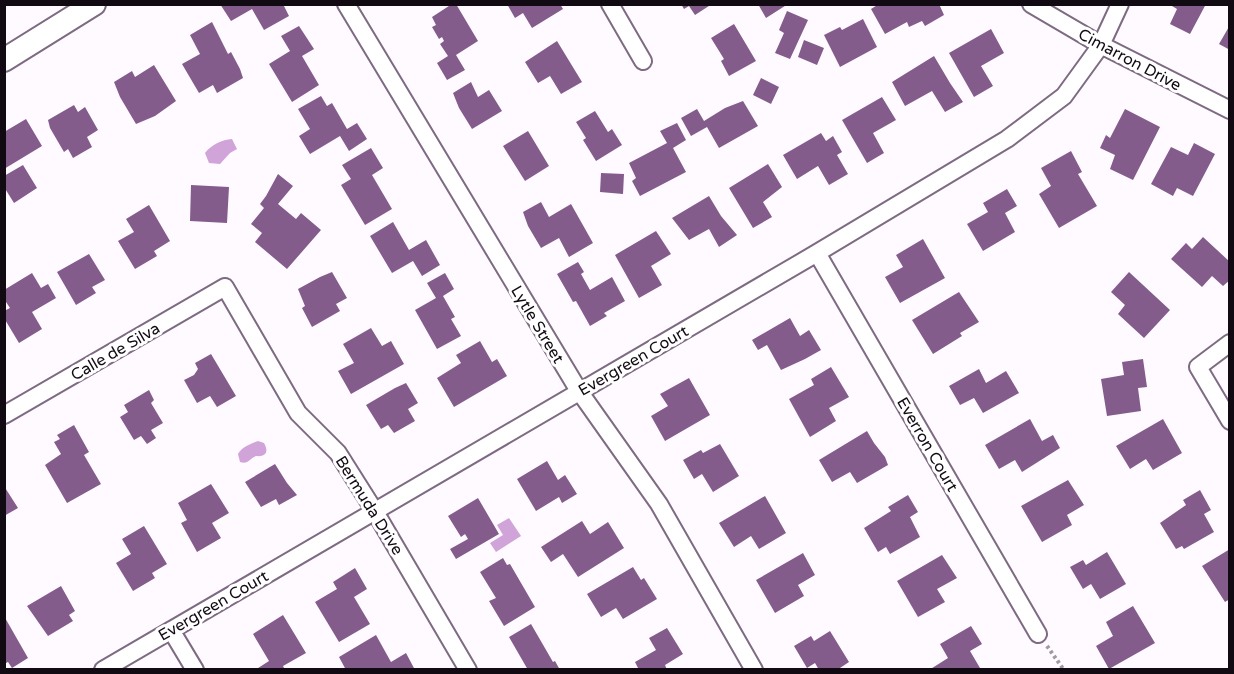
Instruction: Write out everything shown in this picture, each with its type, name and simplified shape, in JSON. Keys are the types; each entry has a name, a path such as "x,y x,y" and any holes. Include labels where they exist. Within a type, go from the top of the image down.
{"street":[{"name":"Lytle Street","path":"346,4 579,392 659,504 754,669"},
{"path":"610,4 643,61"},
{"name":"Cimarron Drive","path":"1031,4 1101,45 1230,110"},
{"name":"Evergreen Court","path":"103,669 818,253 1007,139 1064,96 1101,45 1120,4"},
{"path":"4,60 83,7"},
{"name":"Everron Court","path":"818,253 1038,634"},
{"name":"Calle de Silva","path":"4,415 225,287"},
{"name":"Bermuda Drive","path":"225,287 298,413 338,453 468,669"},
{"path":"1230,343 1198,367 1230,421"},
{"path":"171,630 195,669"}],"path":[{"path":"1038,634 1064,669"}],"shaded area":[{"path":"232,139 237,149 220,164 209,163 205,153 217,143"},
{"path":"258,441 264,443 266,453 247,462 240,462 238,454 246,446"},
{"path":"509,518 521,536 496,552 490,543 503,535 497,525"}],"building":[{"path":"220,4 283,4 289,16 264,30 252,9 231,21"},
{"path":"452,4 456,4 478,41 456,55 465,70 447,80 437,63 448,56 440,44 444,41 442,37 439,39 432,27 436,25 432,17"},
{"path":"507,4 560,4 563,9 532,28 523,13 515,18"},
{"path":"681,4 712,4 695,15 689,6 684,9"},
{"path":"758,4 788,4 766,18"},
{"path":"879,4 939,4 944,15 925,26 922,21 909,27 907,22 885,34 871,9"},
{"path":"1173,4 1206,4 1190,34 1170,24 1177,9 1172,6"},
{"path":"787,11 808,20 790,59 775,53 784,33 779,30"},
{"path":"863,19 877,47 840,67 824,35 840,27 842,30"},
{"path":"212,22 228,54 231,52 243,78 217,93 213,85 199,93 182,64 200,54 190,35"},
{"path":"734,24 756,61 729,76 721,61 724,59 711,38"},
{"path":"1230,25 1230,50 1219,44"},
{"path":"299,26 314,49 302,56 319,85 292,102 269,64 290,51 281,36"},
{"path":"991,29 1004,53 981,66 993,86 974,97 949,53"},
{"path":"804,40 824,48 817,65 798,57"},
{"path":"557,41 582,82 561,94 550,76 538,83 525,62"},
{"path":"934,56 963,102 945,112 932,91 905,106 892,82"},
{"path":"154,65 176,101 155,116 136,124 114,82 132,71 135,77"},
{"path":"761,78 779,87 771,104 753,95"},
{"path":"471,82 478,97 489,90 502,111 472,129 453,93"},
{"path":"321,96 327,106 332,103 347,129 357,123 367,139 349,151 340,136 310,154 299,136 310,129 298,109"},
{"path":"882,97 896,120 873,133 884,153 867,163 842,120"},
{"path":"743,101 758,126 719,148 707,127 691,136 681,118 697,109 704,121 725,108"},
{"path":"74,105 78,112 85,107 98,130 87,137 92,147 73,158 68,149 64,152 48,120"},
{"path":"1125,109 1160,127 1133,180 1110,169 1115,155 1100,148 1106,135 1110,138"},
{"path":"595,111 608,132 612,129 622,145 596,161 583,140 586,138 576,122"},
{"path":"26,119 42,146 4,169 4,132"},
{"path":"677,123 686,140 673,148 686,172 640,196 632,181 636,178 629,163 667,143 660,131"},
{"path":"528,131 549,166 525,181 503,146"},
{"path":"821,133 826,141 833,136 842,152 837,155 848,174 829,185 818,166 797,179 783,155"},
{"path":"1194,143 1215,154 1193,196 1177,188 1173,196 1151,184 1171,147 1188,155"},
{"path":"371,148 383,168 372,175 392,209 365,225 341,185 351,179 342,165"},
{"path":"1071,151 1082,172 1078,174 1097,206 1059,228 1039,194 1051,186 1041,168"},
{"path":"768,164 782,187 763,202 772,217 753,228 729,188"},
{"path":"23,165 37,188 14,203 4,187 4,176"},
{"path":"601,173 624,174 623,194 600,192"},
{"path":"278,174 293,186 278,204 296,219 301,213 321,230 287,269 255,242 262,233 251,224 264,208 260,204"},
{"path":"191,185 229,187 227,223 190,221"},
{"path":"1007,189 1017,206 1005,213 1015,232 983,251 967,224 988,212 983,203"},
{"path":"709,196 721,216 737,235 719,247 709,229 689,240 672,218"},
{"path":"541,202 549,217 571,204 593,243 569,257 559,238 541,248 523,212"},
{"path":"149,205 170,241 154,251 157,256 135,269 118,241 134,232 126,219"},
{"path":"393,222 409,250 426,240 440,265 422,276 413,261 392,273 370,236"},
{"path":"656,231 671,254 651,266 662,285 639,298 615,255"},
{"path":"1203,237 1230,262 1230,280 1223,286 1212,276 1202,287 1171,259 1186,243 1192,249"},
{"path":"923,239 945,278 900,303 885,277 903,267 896,255"},
{"path":"89,254 105,280 92,287 96,293 76,305 57,272"},
{"path":"578,262 584,272 581,274 590,290 612,277 625,301 604,313 607,316 590,326 557,274"},
{"path":"332,272 347,298 336,304 340,311 312,327 302,308 305,306 298,289"},
{"path":"1129,272 1170,310 1144,338 1118,314 1125,305 1111,292"},
{"path":"32,273 41,288 48,284 56,298 32,312 42,329 19,343 4,318 4,311 10,308 4,299 4,290"},
{"path":"445,273 454,289 443,296 455,317 451,319 461,336 437,349 415,310 436,298 427,283"},
{"path":"959,292 979,322 960,333 962,336 933,354 912,320"},
{"path":"790,318 800,336 809,330 821,350 781,370 767,345 758,350 752,340"},
{"path":"371,328 382,346 391,341 404,364 351,394 338,371 354,363 343,344"},
{"path":"480,341 492,362 497,359 507,376 454,407 437,378 461,363 456,355"},
{"path":"211,354 236,396 217,407 210,396 197,403 184,380 194,375 198,369 195,363"},
{"path":"1143,359 1147,387 1138,388 1141,411 1107,416 1101,379 1124,375 1122,362"},
{"path":"831,367 849,397 829,408 836,421 810,437 789,399 814,385 811,379"},
{"path":"979,369 986,383 1006,371 1019,393 983,413 974,398 960,405 949,386"},
{"path":"689,378 710,415 665,441 651,416 668,406 660,394"},
{"path":"406,383 418,403 408,409 415,421 394,433 388,425 381,429 366,405"},
{"path":"149,390 154,400 151,403 163,423 151,430 156,438 147,444 141,436 134,440 120,417 128,412 124,405"},
{"path":"1030,419 1042,441 1053,435 1060,448 1022,472 1015,460 999,469 985,445"},
{"path":"1163,419 1182,453 1153,470 1146,459 1130,469 1116,446"},
{"path":"74,425 89,452 84,455 101,484 67,503 45,465 61,454 54,442 60,439 57,435"},
{"path":"867,431 888,465 857,483 850,472 832,482 819,460"},
{"path":"720,444 739,476 713,492 702,474 694,479 683,460 701,450 703,453"},
{"path":"547,461 558,480 565,475 577,494 562,503 559,497 536,511 517,479"},
{"path":"275,464 297,495 279,505 276,499 261,507 245,482"},
{"path":"1068,480 1084,505 1067,515 1072,525 1042,542 1021,506"},
{"path":"211,484 229,513 212,523 221,538 197,552 181,523 187,520 178,503"},
{"path":"4,486 18,508 4,516"},
{"path":"1200,490 1211,510 1204,514 1214,532 1184,549 1182,546 1176,549 1160,523 1186,505 1183,500"},
{"path":"908,495 918,512 910,517 920,537 890,554 886,547 878,552 864,528 891,511 888,507"},
{"path":"765,496 786,533 759,549 751,536 734,547 719,523"},
{"path":"478,498 499,534 456,559 450,549 468,539 465,534 461,537 448,516"},
{"path":"582,521 590,534 608,522 624,548 578,577 563,554 551,562 541,547"},
{"path":"144,526 167,564 152,573 155,578 133,591 116,563 131,554 122,539"},
{"path":"1230,549 1230,599 1225,602 1202,566"},
{"path":"1107,552 1126,584 1100,599 1091,584 1083,589 1070,567 1083,560 1086,565"},
{"path":"803,553 815,575 798,585 804,596 775,613 756,580"},
{"path":"942,555 957,578 937,589 945,602 918,617 897,581"},
{"path":"503,558 507,565 510,564 535,607 504,626 489,601 496,598 480,572"},
{"path":"633,567 641,580 644,578 657,599 623,619 616,608 601,617 587,594"},
{"path":"355,568 367,589 354,597 370,624 339,642 315,602 337,589 333,582"},
{"path":"61,586 75,611 69,615 73,621 48,636 27,606"},
{"path":"1133,606 1155,643 1109,669 1096,646 1113,636 1106,622"},
{"path":"283,615 306,653 283,666 285,670 255,670 269,661 253,634"},
{"path":"4,616 28,658 12,668 8,662 4,664"},
{"path":"531,624 560,670 528,670 509,637"},
{"path":"971,626 982,644 970,651 980,668 978,670 929,670 948,658 940,644"},
{"path":"667,628 683,654 665,665 667,670 639,670 635,662 656,650 649,638"},
{"path":"830,631 849,662 837,670 819,670 815,663 807,668 794,646 811,636 814,641"},
{"path":"376,635 391,662 406,653 415,670 346,670 339,657"}]}
